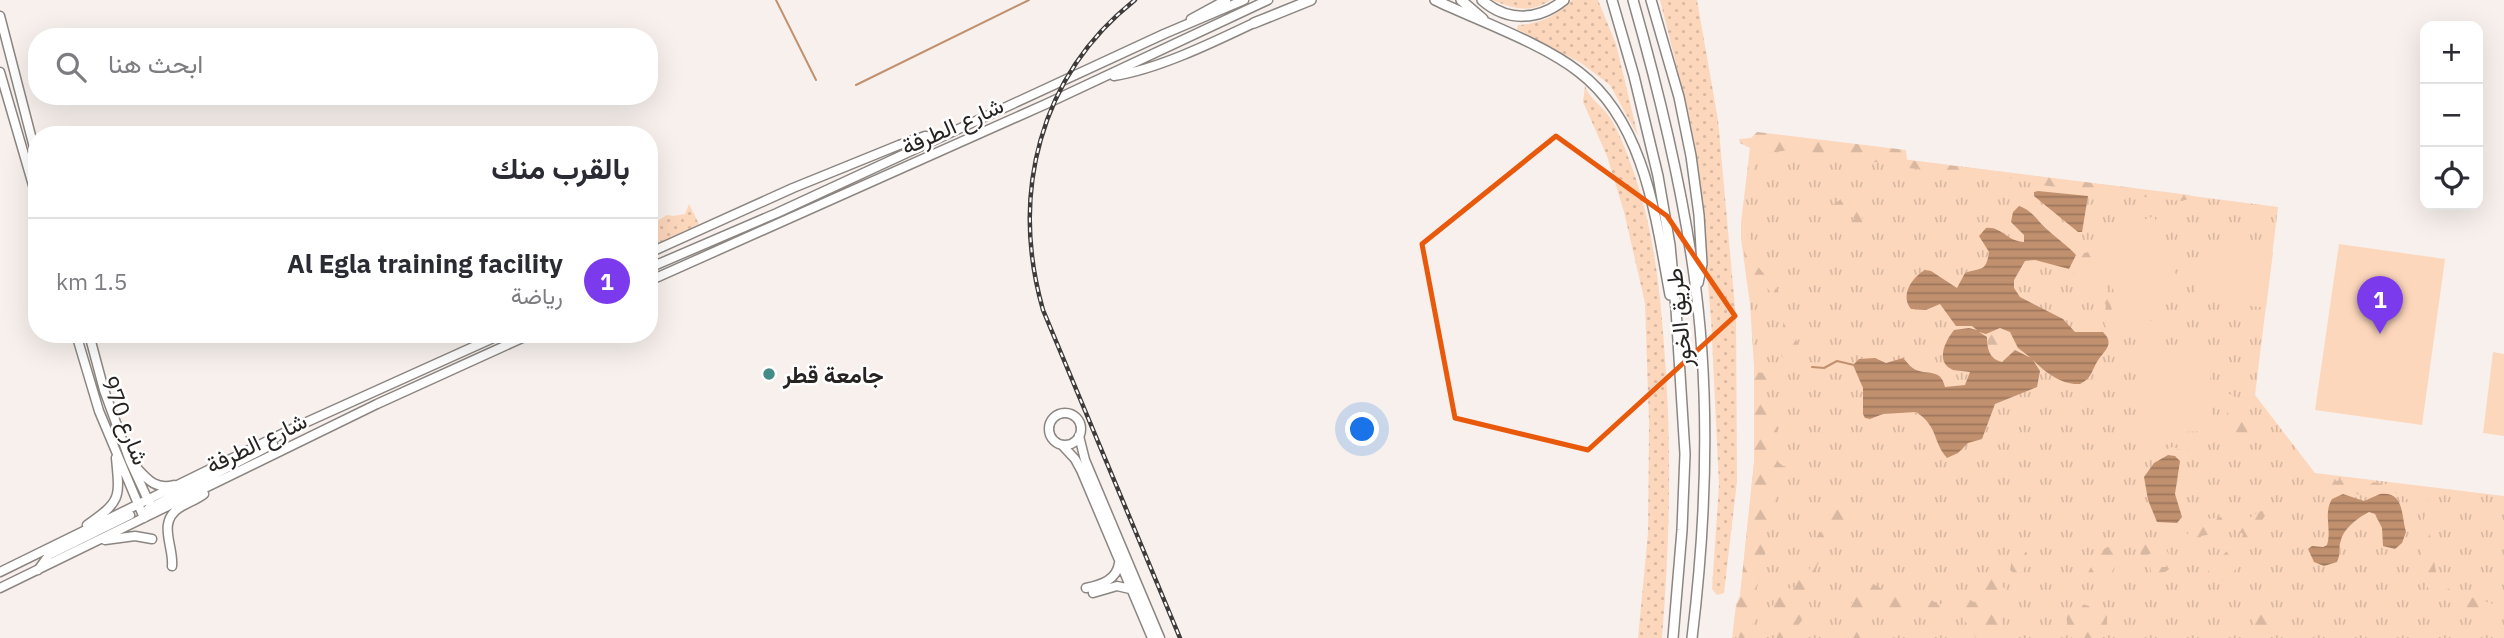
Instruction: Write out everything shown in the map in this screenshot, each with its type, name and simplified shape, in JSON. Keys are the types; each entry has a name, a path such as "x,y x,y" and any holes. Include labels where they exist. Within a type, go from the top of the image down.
{"highway":[{"path":"1254,23 1311,0"},
{"path":"1435,0 1554,56 1578,71 1600,90 1619,116 1634,146 1643,173 1670,296 1676,309"},
{"path":"1461,0 1506,33"},
{"path":"1482,0 1495,10 1523,17 1551,10 1564,0"},
{"name":"طريق الخور","path":"1612,0 1658,176 1670,245 1685,454 1673,638"},
{"name":"طريق الخور","path":"1633,0 1669,135 1696,292 1703,373 1705,476 1704,531 1692,638"},
{"path":"1651,0 1679,97 1691,156 1702,264 1696,292"}],"main road":[{"path":"1164,34 1226,0"},
{"name":"شارع الطرفة","path":"658,264 777,213 940,136 1244,0"},
{"name":"شارع الطرفة","path":"658,277 1104,78 1268,0"},
{"path":"1104,78 1153,65 1254,23 1299,0"},
{"path":"0,16 28,126"},
{"path":"0,74 28,169"},
{"path":"658,249 793,188 899,145 925,136 940,136"},
{"name":"شارع 970","path":"79,343 96,401 141,511"},
{"name":"شارع 970","path":"91,343 104,390 130,461 151,507"},
{"name":"شارع الطرفة","path":"151,507 180,485 298,426 482,343"},
{"name":"شارع الطرفة","path":"0,572 69,537 208,487 377,404 511,343"},
{"path":"1152,638 1078,465 1049,433 1050,422 1059,415 1075,417 1080,427 1084,460 1160,638"},
{"path":"38,569 49,555 151,507 286,438 298,426"},
{"path":"1062,445 1072,443 1079,436"},
{"path":"69,537 103,514 114,502 118,489 115,452"},
{"path":"130,461 152,483 166,487 180,485"},
{"path":"173,566 173,553 167,533 169,520 177,509 196,500 208,487"},
{"name":"شارع الطرفة","path":"0,588 92,543 141,511"},
{"path":"92,543 135,536 152,540"},
{"path":"1119,563 1112,578 1089,591 1117,586 1130,589"}],"highlighted area":[{"path":"1556,136 1667,216 1735,316 1588,450 1455,418 1422,244"}],"green space":[{"path":"1492,0 1551,0 1522,9"},
{"path":"1572,0 1598,0 1616,44 1638,136 1610,85 1581,63 1517,29 1518,25 1554,15"},
{"path":"1660,0 1697,0 1718,120 1736,318 1737,481 1724,593 1717,595 1712,589 1719,485 1711,318 1697,165 1687,107"},
{"path":"1585,86 1611,119 1621,138 1641,194 1658,280 1667,382 1669,455 1667,565 1662,638 1638,638 1648,533 1649,423 1645,303 1624,212 1607,156 1583,102"},
{"path":"1757,132 1906,150 1907,160 2190,195 2182,201 2040,185 2010,178 1936,172 1932,175 1919,169 1894,167 1878,162 1863,163 1836,156 1804,157 1788,150 1771,153 1757,151 1752,182 1747,186 1750,148 1740,143 1739,139 1751,138"},
{"path":"1753,140 2278,207 2255,395 2315,473 2504,496 2504,638 1732,638 1736,605 1740,596 1754,463 1754,366 1750,304 1741,239"},
{"path":"1843,198 1859,204 1862,221 1869,232 1863,235 1852,228 1852,216 1847,222 1833,217 1831,206"},
{"path":"689,204 699,224 658,244 658,220 667,215 685,214"},
{"path":"2154,216 2184,296 2124,318 2094,238"},
{"path":"1741,222 1750,240 1762,241 1752,248 1755,263 1778,291 1787,308 1799,349 1787,358 1782,357 1780,344 1783,316 1780,307 1769,290 1757,279 1747,281"},
{"path":"2201,244 2273,252 2266,308 2197,298 2194,291"},
{"path":"2339,244 2445,259 2422,425 2315,410"},
{"path":"2088,252 2107,289 2112,313 2109,318 2118,323 2119,329 2115,331 2105,325 2106,305 2099,294 2098,284 2073,273 2082,254"},
{"path":"2135,320 2166,321 2165,340 2135,340"},
{"path":"2002,329 2010,334 2014,346 2001,361 1988,347 1987,335"},
{"path":"2209,345 2212,431 2145,433 2143,346"},
{"path":"2493,352 2504,354 2504,436 2483,433"},
{"path":"1754,372 1774,376 1774,381 1764,391 1763,403 1777,422 1778,462 1783,466 1805,469 1785,480 1770,510 1765,539 1765,565 1757,586 1751,638 1739,638 1738,629 1742,621 1736,605 1740,596 1754,463"},
{"path":"2230,394 2241,404 2247,419 2247,434 2240,447 2229,445 2226,398"},
{"path":"2173,447 2183,451 2207,449 2211,454 2197,459 2188,456 2180,458 2167,453 2167,449"},
{"path":"2320,479 2346,479 2353,484 2359,481 2369,485 2374,482 2426,490 2430,498 2427,505 2421,508 2412,506 2402,495 2390,492 2369,495 2347,491 2329,493 2324,492 2317,483"},
{"path":"1851,503 1859,508 1858,521 1848,534 1830,543 1812,581 1809,573 1814,542 1820,533 1829,527 1831,512"},
{"path":"2431,506 2434,508 2427,528 2439,582 2452,591 2496,605 2496,613 2458,606 2439,597 2427,586 2423,570 2422,533 2424,518"},
{"path":"2264,510 2267,513 2260,523 2254,543 2243,549 2240,545 2243,534 2240,532 2244,524"},
{"path":"2221,517 2223,521 2213,526 2212,534 2201,536 2200,550 2185,546 2188,534 2196,523 2203,519"},
{"path":"2118,537 2120,553 2109,578 2098,582 2089,581 2086,576 2096,557"},
{"path":"2140,538 2147,539 2149,543 2147,547 2152,553 2145,556 2150,558 2153,565 2157,563 2160,567 2166,567 2161,548 2155,543 2164,546 2173,562 2167,571 2161,574 2151,572 2150,566 2143,565 2138,542"},
{"path":"2233,545 2237,546 2241,556 2234,572 2226,579 2210,580 2207,574 2209,569"},
{"path":"2022,547 2027,553 2026,565 2022,572 2015,575 2010,570 2013,554"},
{"path":"1989,568 1998,572 2000,585 2007,590 2006,594 1998,592 1993,595 1999,603 1995,611 2002,621 2000,638 1975,638 1974,634 1979,631 1979,625 1975,622 1966,623 1963,614 1954,616 1949,608 1944,613 1932,610 1921,615 1910,609 1866,614 1870,626 1868,638 1834,638 1844,629 1846,610 1853,601 1853,586 1857,581 1866,578 1899,596 1911,599 1927,597 1939,605 1960,595 1973,602 1986,598 1986,595 1978,592"},
{"path":"1799,580 1805,586 1807,614 1788,638 1778,638 1770,624 1772,608 1781,594 1795,587"},
{"path":"2259,602 2271,604 2270,638 2254,638 2254,614"},
{"path":"2082,604 2089,606 2092,613 2096,608 2100,608 2107,616 2107,626 2095,638 2072,638 2067,622 2068,613"}],"shaded area":[{"path":"2034,192 2088,196 2082,232 2078,232 2034,196"},
{"path":"2019,206 2028,211 2076,255 2069,269 2035,260 2025,261 2014,280 2014,288 2020,297 2063,319 2075,332 2103,332 2108,341 2107,348 2089,377 2080,384 2060,380 2033,360 2040,371 2037,387 1995,404 1982,439 1968,443 1958,453 1947,458 1928,423 1916,412 1865,418 1863,388 1853,365 1859,359 1875,358 1886,363 1903,358 1916,370 1941,377 1945,387 1965,385 1970,372 1953,370 1947,366 1943,351 1954,330 1977,330 1972,326 1956,326 1940,304 1926,310 1911,309 1907,293 1915,278 1925,270 1957,288 1965,273 1984,266 1989,252 1979,236 1986,228 1996,229 2013,240 2024,242 2024,235 2011,222 2013,212","holes":["2000,328 2010,332 2018,348 2031,358 2015,350 2002,362 1998,361 1990,352 1987,337 1979,332 1986,334"]},
{"path":"2168,455 2175,456 2180,461 2175,494 2182,517 2177,523 2157,522 2148,500 2144,477 2154,463"},
{"path":"2343,494 2364,501 2380,494 2394,496 2398,500 2406,532 2402,543 2395,549 2383,546 2382,528 2375,514 2369,512 2345,531 2337,562 2324,566 2314,562 2308,549 2312,546 2327,545 2328,510 2332,499"}],"waterway":[{"path":"776,0 816,80"},
{"path":"856,85 1029,0"},
{"path":"1812,367 1824,368 1837,361 1854,365"}],"railway":[{"path":"1135,0 1102,30 1075,64 1055,101 1041,140 1032,181 1030,223 1034,266 1043,310 1180,638"}],"place":[{"name":"Al Egla training facility","path":"2380,334"},
{"name":"جامعة قطر","path":"769,374"}]}
